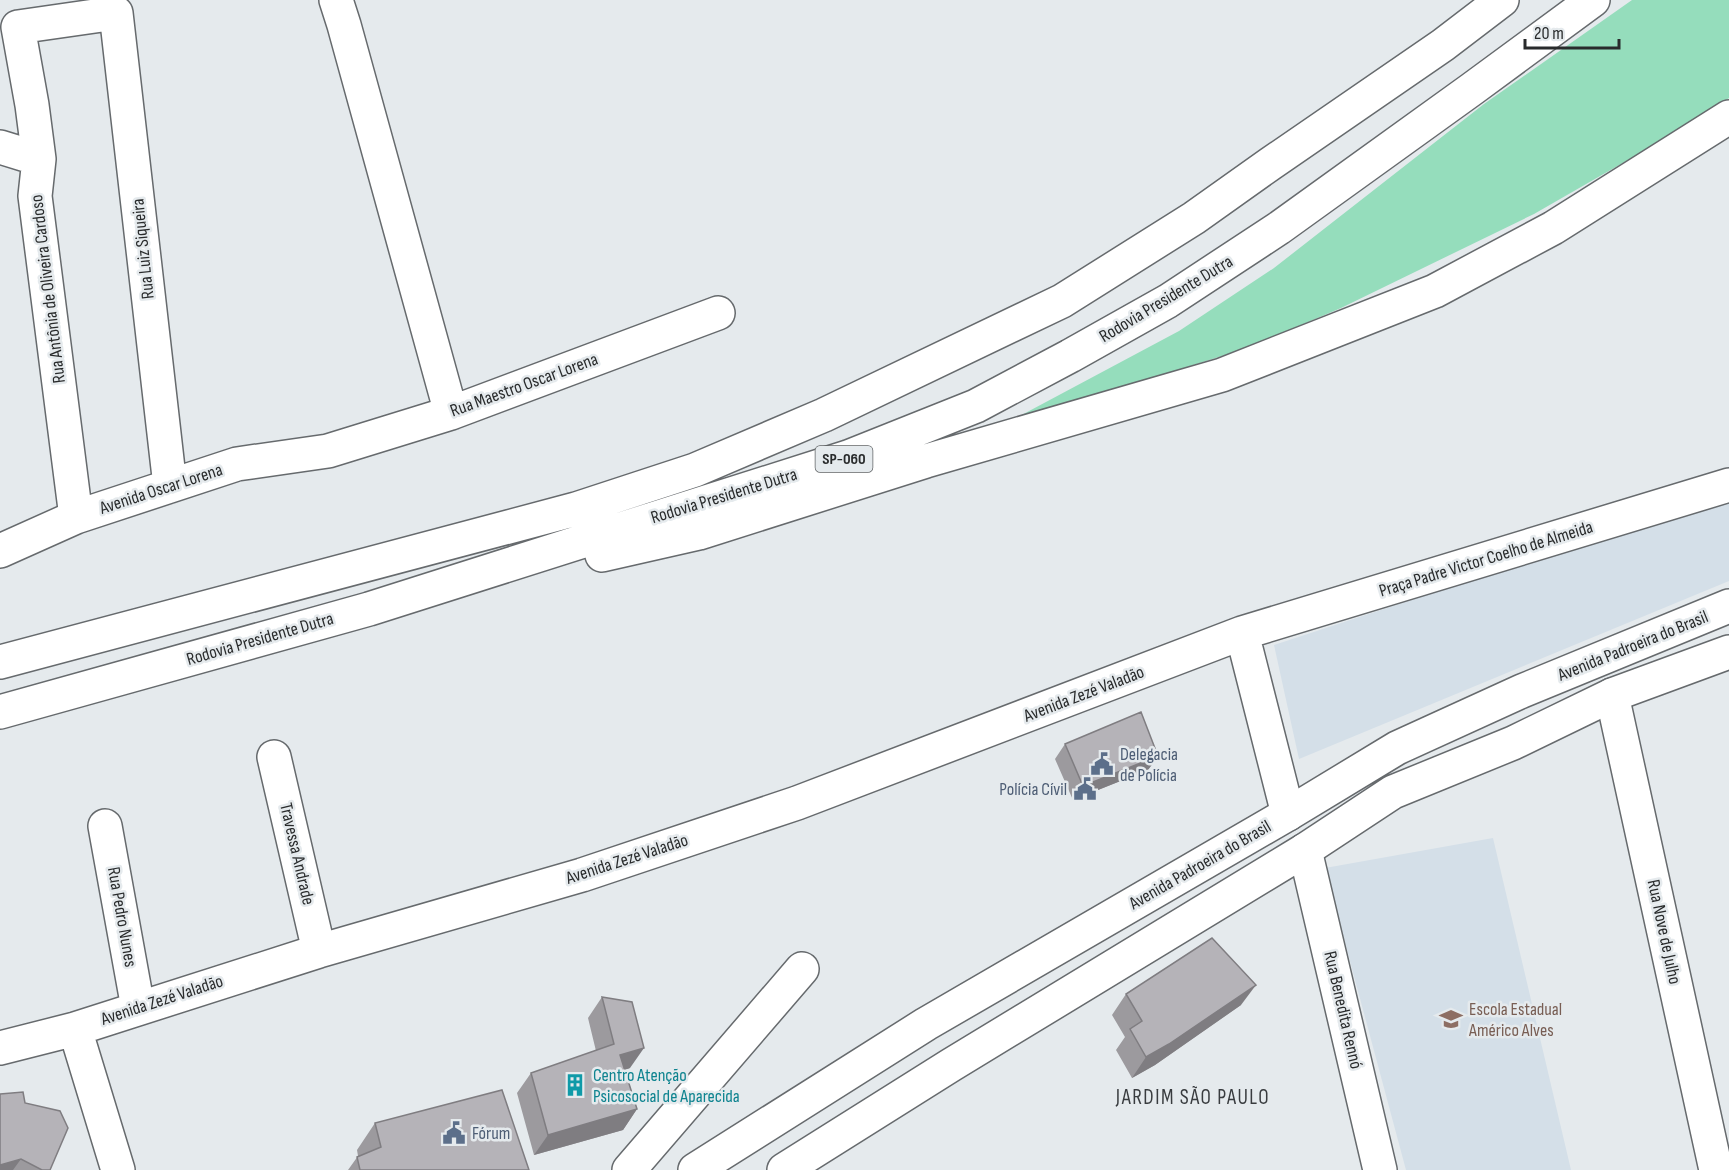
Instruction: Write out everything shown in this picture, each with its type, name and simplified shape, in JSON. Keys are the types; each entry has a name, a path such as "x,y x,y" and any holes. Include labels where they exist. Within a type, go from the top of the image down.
{"main road":[{"path":"336,0 450,413"},
{"name":"Rodovia Presidente Dutra","path":"0,662 576,509 695,470 824,415 1062,301 1194,218 1443,45 1502,0"},
{"name":"Rodovia Presidente Dutra","path":"0,712 369,609 848,458 976,406 1178,295 1279,228 1593,0"},
{"name":"Rua Luiz Siqueira","path":"18,27 116,13 170,486"},
{"name":"Rua Antônia de Oliveira Cardoso","path":"18,27 39,159 35,196 76,517"},
{"path":"369,609 699,533 926,461 1222,375 1435,291 1553,228 1729,117"},
{"path":"0,147 39,159"},
{"name":"Rua Maestro Oscar Lorena","path":"328,451 450,413 718,313"},
{"name":"Avenida Oscar Lorena","path":"0,551 76,517 237,464 328,451"},
{"name":"Praça Padre Victor Coelho de Almeida","path":"1242,633 1729,485"},
{"name":"Avenida Padroeira do Brasil","path":"696,1170 926,1024 1288,814 1396,748 1522,691 1729,606"},
{"path":"1242,633 1288,814"},
{"name":"Avenida Zezé Valadão","path":"0,1048 75,1029 319,951 582,875 797,803 1242,633"},
{"name":"Avenida Padroeira do Brasil","path":"784,1170 951,1065 1305,850 1393,792 1514,743 1612,695 1729,652"},
{"name":"Rua Nove de Julho","path":"1612,695 1716,1170"},
{"name":"Travessa Andrade","path":"274,757 319,951"},
{"name":"Rua Pedro Nunes","path":"105,826 138,1008"},
{"name":"Rua Benedita Rennó","path":"1305,850 1380,1170"},
{"path":"629,1170 802,969"},
{"path":"75,1029 118,1170"}],"shaded area":[{"path":"1729,496 1729,581 1299,759 1274,645"},
{"name":"Escola Estadual Américo Alves","path":"1493,838 1571,1170 1406,1170 1325,868"}],"green space":[{"path":"1632,0 1729,0 1729,98 1701,118 1534,214 1341,308 1247,348 1001,426 1179,331 1274,268 1484,104"}],"building":[{"name":"Delegacia de Polícia","path":"1141,712 1158,756 1083,786 1065,744"},
{"path":"1212,938 1256,985 1146,1057 1130,1029 1142,1021 1126,994"},
{"name":"Centro Atenção Psicosocial de Aparecida","path":"602,997 632,1002 644,1048 620,1055 637,1109 548,1135 531,1073 614,1044"},
{"path":"502,1090 529,1170 360,1170 357,1157 381,1147 375,1123"},
{"path":"23,1092 25,1103 60,1111 68,1128 50,1170 42,1170 21,1159 0,1165 0,1094"}],"place":[{"name":"Delegacia de Polícia","path":"1102,764"},
{"name":"Polícia Cívil","path":"1085,789"},
{"name":"Escola Estadual Américo Alves","path":"1451,1019"},
{"name":"Centro Atenção Psicosocial de Aparecida","path":"575,1085"},
{"name":"Fórum","path":"454,1133"}],"district":[{"name":"JARDIM SÃO PAULO","path":"1193,1097"}]}
